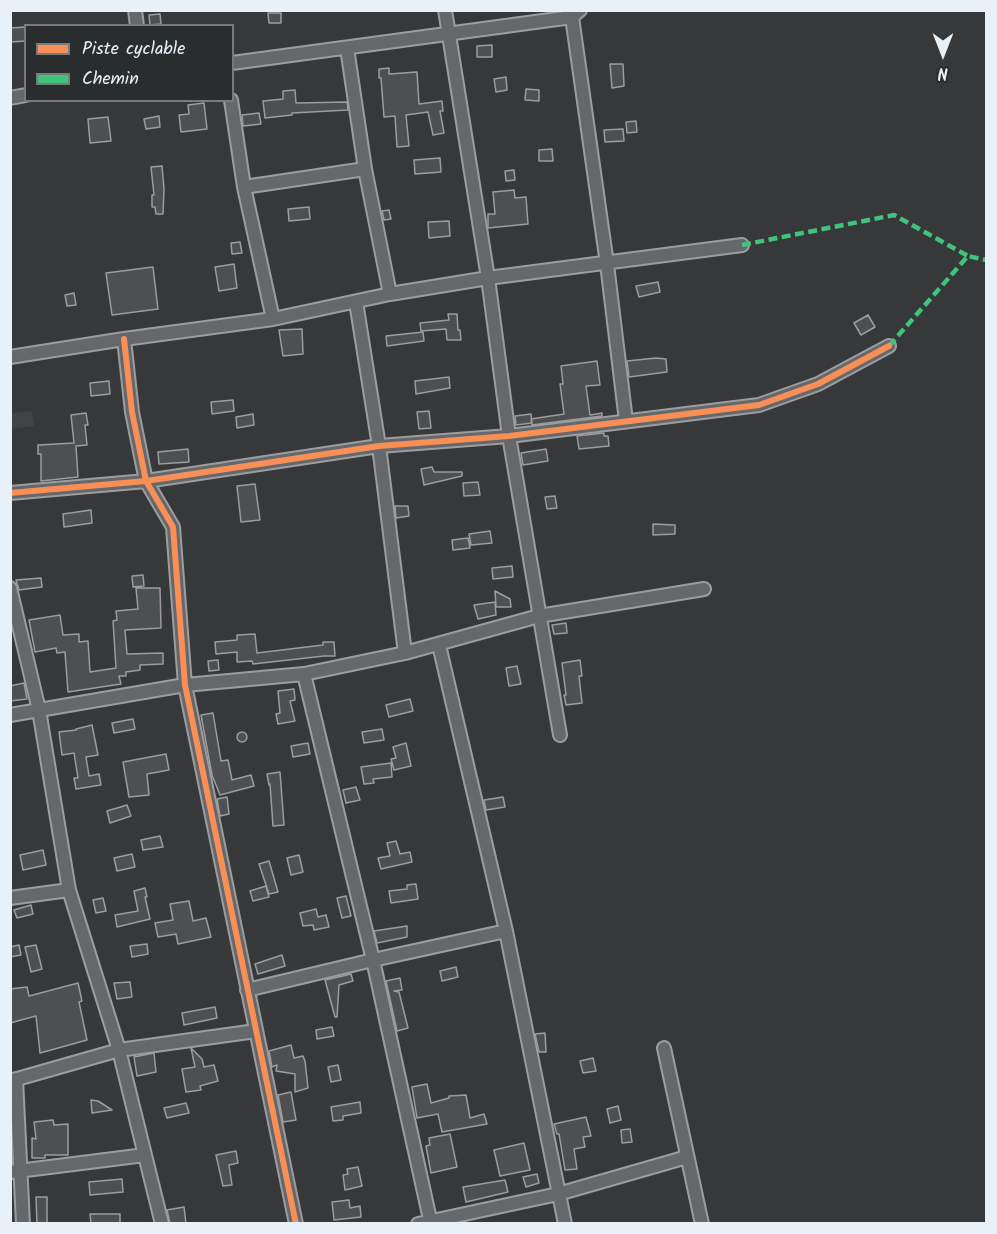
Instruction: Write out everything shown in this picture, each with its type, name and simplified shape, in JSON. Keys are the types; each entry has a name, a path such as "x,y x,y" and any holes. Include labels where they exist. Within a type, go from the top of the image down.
{"street":[{"path":"445,10 488,278 509,436 560,735"},
{"path":"234,63 450,34 576,14 626,421"},
{"path":"347,48 365,170 390,294"},
{"path":"231,102 243,187 273,319"},
{"path":"243,187 365,170"},
{"path":"10,357 273,319 390,294 488,278 742,245"},
{"path":"356,302 379,446 405,653"},
{"path":"124,339 132,412 146,481 173,526 185,684 296,1224"},
{"path":"10,494 146,481 379,446 509,436 759,405 818,384 890,346"},
{"path":"10,588 39,710 69,890 119,1050 162,1224"},
{"path":"10,715 185,684 304,674 439,645 539,616 704,589"},
{"path":"439,645 506,932 565,1224"},
{"path":"304,674 373,960 431,1222"},
{"path":"10,898 69,890"},
{"path":"247,990 506,932"},
{"path":"23,1224 15,1171 13,1080 119,1050 256,1032"},
{"path":"664,1048 702,1224"},
{"path":"15,1171 145,1155"},
{"path":"418,1224 558,1194 687,1157"}],"shaded area":[{"path":"32,411 34,426 11,429 11,413"}],"building":[{"path":"268,13 281,13 281,23 269,23"},
{"path":"160,14 161,24 150,24 149,15"},
{"path":"24,27 24,41 10,42 10,28"},
{"path":"492,45 492,57 477,57 477,46"},
{"path":"610,64 623,64 624,86 612,88"},
{"path":"389,68 389,74 417,72 419,104 442,101 443,111 440,111 444,133 433,135 428,112 406,115 409,146 397,147 395,116 384,117 381,78 379,78 379,69"},
{"path":"506,77 507,90 496,92 494,79"},
{"path":"526,89 539,90 539,101 525,100"},
{"path":"295,90 296,103 347,102 348,110 292,113 292,115 265,118 263,101 283,99 283,91"},
{"path":"204,103 207,129 181,132 179,115 189,114 188,105"},
{"path":"259,113 261,124 243,126 242,115"},
{"path":"159,116 160,127 146,129 144,119"},
{"path":"108,117 111,141 90,143 88,119"},
{"path":"636,121 637,132 627,133 626,122"},
{"path":"623,129 624,141 605,142 604,130"},
{"path":"552,149 553,161 539,161 539,150"},
{"path":"440,158 441,172 415,174 414,160"},
{"path":"162,166 163,214 156,214 155,207 152,207 152,195 154,195 151,167"},
{"path":"514,170 515,180 506,181 505,171"},
{"path":"514,190 515,198 526,197 528,224 488,228 488,214 495,214 493,192"},
{"path":"309,207 310,219 289,221 288,209"},
{"path":"389,210 391,219 384,220 382,211"},
{"path":"449,221 450,236 429,238 428,222"},
{"path":"240,242 242,253 232,254 231,243"},
{"path":"234,264 237,288 219,291 215,267"},
{"path":"153,267 158,309 112,315 106,273"},
{"path":"658,282 660,292 639,297 636,286"},
{"path":"74,293 76,305 67,306 65,295"},
{"path":"448,314 457,314 461,340 447,340 446,329 421,331 420,323 449,320"},
{"path":"868,315 875,327 861,335 854,323"},
{"path":"302,329 303,354 283,356 279,330"},
{"path":"423,332 424,341 387,346 386,336"},
{"path":"666,359 667,372 629,377 627,361"},
{"path":"597,361 600,385 586,386 590,415 602,413 602,416 532,425 531,419 564,414 560,384 563,384 561,366"},
{"path":"449,377 450,388 416,394 415,381"},
{"path":"109,381 110,394 91,396 90,383"},
{"path":"233,400 234,411 212,414 211,402"},
{"path":"429,411 431,428 419,429 417,412"},
{"path":"86,413 87,445 76,446 78,477 41,481 41,454 38,454 38,445 74,443 71,415"},
{"path":"253,414 254,425 237,428 236,417"},
{"path":"531,414 532,423 516,425 515,416"},
{"path":"604,433 604,436 608,436 609,446 579,449 577,436"},
{"path":"188,449 189,462 159,464 158,452"},
{"path":"546,449 548,461 523,465 521,453"},
{"path":"432,467 434,472 462,472 462,476 424,485 421,469"},
{"path":"478,482 480,495 464,496 463,483"},
{"path":"255,484 260,520 241,522 237,486"},
{"path":"555,496 557,508 547,509 545,497"},
{"path":"395,506 408,506 409,516 396,518"},
{"path":"91,510 92,523 64,527 63,514"},
{"path":"653,524 675,525 675,534 653,535"},
{"path":"490,531 492,543 471,545 469,534"},
{"path":"468,538 470,548 453,550 452,540"},
{"path":"512,566 513,577 493,579 492,568"},
{"path":"143,575 144,586 133,587 132,576"},
{"path":"41,578 42,587 19,590 16,580"},
{"path":"136,588 160,588 161,628 125,630 127,654 163,653 163,664 140,665 140,670 126,672 126,676 119,676 121,684 68,692 65,652 57,653 56,648 35,652 29,620 60,615 63,635 79,634 79,642 88,641 90,672 116,668 113,621 117,620 116,611 138,609"},
{"path":"495,591 510,599 511,607 496,607"},
{"path":"495,602 496,615 478,619 474,605"},
{"path":"566,623 567,633 554,634 552,625"},
{"path":"255,634 257,653 334,642 335,656 253,664 252,661 237,662 237,652 216,654 215,642 237,640 237,635"},
{"path":"218,660 219,670 209,671 208,661"},
{"path":"580,660 582,703 566,705 562,663"},
{"path":"517,666 521,684 509,686 506,668"},
{"path":"24,683 27,699 10,701 10,686"},
{"path":"294,689 295,700 290,701 295,721 278,724 276,714 280,713 278,691"},
{"path":"410,699 413,711 389,717 386,705"},
{"path":"213,713 221,761 228,760 232,780 251,775 254,786 220,795 212,775 201,715"},
{"path":"133,719 135,729 114,733 112,723"},
{"path":"92,725 98,755 86,757 89,776 99,774 101,785 76,789 74,778 78,778 74,753 62,755 59,732"},
{"path":"382,729 384,740 364,743 362,732"},
{"path":"242,732 247,737 242,742 237,737"},
{"path":"308,743 310,754 293,757 291,746"},
{"path":"406,743 411,766 394,770 391,759 396,758 393,747"},
{"path":"166,754 169,770 147,774 149,795 129,797 123,762"},
{"path":"391,763 392,777 373,779 374,783 364,784 361,767"},
{"path":"280,772 284,825 273,826 270,784 267,774"},
{"path":"356,787 360,800 346,803 343,790"},
{"path":"227,797 229,814 220,816 217,799"},
{"path":"503,797 505,807 486,810 484,800"},
{"path":"127,805 131,816 110,823 107,811"},
{"path":"160,836 163,847 143,850 141,840"},
{"path":"396,841 400,854 410,852 412,862 381,869 378,858 390,856 387,843"},
{"path":"43,850 46,865 23,870 20,855"},
{"path":"132,854 135,867 117,871 114,858"},
{"path":"299,855 303,872 291,875 287,858"},
{"path":"269,861 278,892 269,894 259,864"},
{"path":"416,884 418,899 391,903 389,891 407,889 407,885"},
{"path":"266,886 269,897 253,901 250,891"},
{"path":"145,888 150,919 117,927 115,915 138,911 134,891"},
{"path":"346,896 351,916 342,918 337,898"},
{"path":"103,898 106,911 96,913 93,900"},
{"path":"189,901 193,921 206,918 211,937 178,944 176,934 158,937 155,923 173,920 170,904"},
{"path":"31,905 33,914 17,918 14,910"},
{"path":"316,909 318,917 326,915 329,927 314,930 313,925 303,926 300,913"},
{"path":"407,926 407,937 377,943 374,931"},
{"path":"147,944 148,954 132,957 130,946"},
{"path":"19,945 21,955 10,957 10,947"},
{"path":"36,945 42,969 31,972 25,947"},
{"path":"282,955 285,966 258,974 255,964"},
{"path":"456,967 458,977 442,981 440,971"},
{"path":"351,974 353,981 339,985 337,1017 335,1017 325,980"},
{"path":"400,978 402,990 394,991 399,992 408,1028 397,1031 386,981"},
{"path":"130,982 132,997 117,999 114,983"},
{"path":"78,983 82,1001 79,1002 87,1040 40,1053 36,1016 10,1023 10,989 27,987 29,996"},
{"path":"215,1007 217,1018 184,1025 182,1013"},
{"path":"332,1027 334,1036 317,1039 316,1030"},
{"path":"545,1033 546,1052 539,1052 535,1034"},
{"path":"291,1045 294,1058 303,1056 305,1061 308,1088 295,1092 295,1074 276,1071 277,1065 272,1067 269,1051"},
{"path":"191,1048 202,1059 204,1067 214,1065 218,1081 200,1086 201,1090 186,1092 182,1069 195,1067"},
{"path":"154,1053 156,1072 137,1076 134,1057"},
{"path":"593,1058 596,1071 583,1073 580,1061"},
{"path":"338,1065 341,1080 331,1082 328,1067"},
{"path":"427,1084 431,1103 449,1098 449,1096 466,1095 470,1118 484,1114 487,1124 442,1132 438,1114 417,1118 412,1087"},
{"path":"291,1092 296,1120 283,1122 278,1095"},
{"path":"91,1100 98,1101 112,1110 92,1113"},
{"path":"360,1102 361,1113 343,1116 343,1120 333,1121 331,1107"},
{"path":"186,1103 189,1113 167,1118 164,1108"},
{"path":"618,1106 621,1120 610,1123 607,1109"},
{"path":"586,1117 591,1136 583,1137 585,1147 574,1149 577,1169 565,1170 559,1134 554,1124"},
{"path":"53,1120 54,1125 68,1124 68,1155 45,1155 45,1158 32,1158 32,1138 36,1139 34,1122"},
{"path":"630,1129 632,1142 622,1143 621,1130"},
{"path":"450,1134 457,1167 431,1173 426,1146 430,1145 429,1138"},
{"path":"524,1143 530,1170 500,1176 494,1150"},
{"path":"236,1151 238,1163 229,1165 232,1185 223,1186 216,1155"},
{"path":"358,1167 362,1186 345,1190 343,1175 348,1174 347,1169"},
{"path":"537,1174 539,1183 526,1187 523,1177"},
{"path":"122,1179 123,1192 90,1195 89,1182"},
{"path":"505,1180 508,1192 466,1202 463,1187"},
{"path":"36,1197 47,1197 47,1224 37,1224"},
{"path":"349,1200 350,1208 360,1206 361,1217 334,1220 332,1202"},
{"path":"184,1207 186,1224 170,1224 167,1210"},
{"path":"90,1214 120,1214 120,1224 91,1224"}],"marked path":[{"path":"742,245 894,215 968,256"},
{"path":"889,346 968,256 986,260"}],"cycle path":[{"path":"124,339 132,412 146,481 173,527 185,685 296,1224"},
{"path":"10,493 146,481 379,446 509,436 759,405 818,384 889,346"}]}
